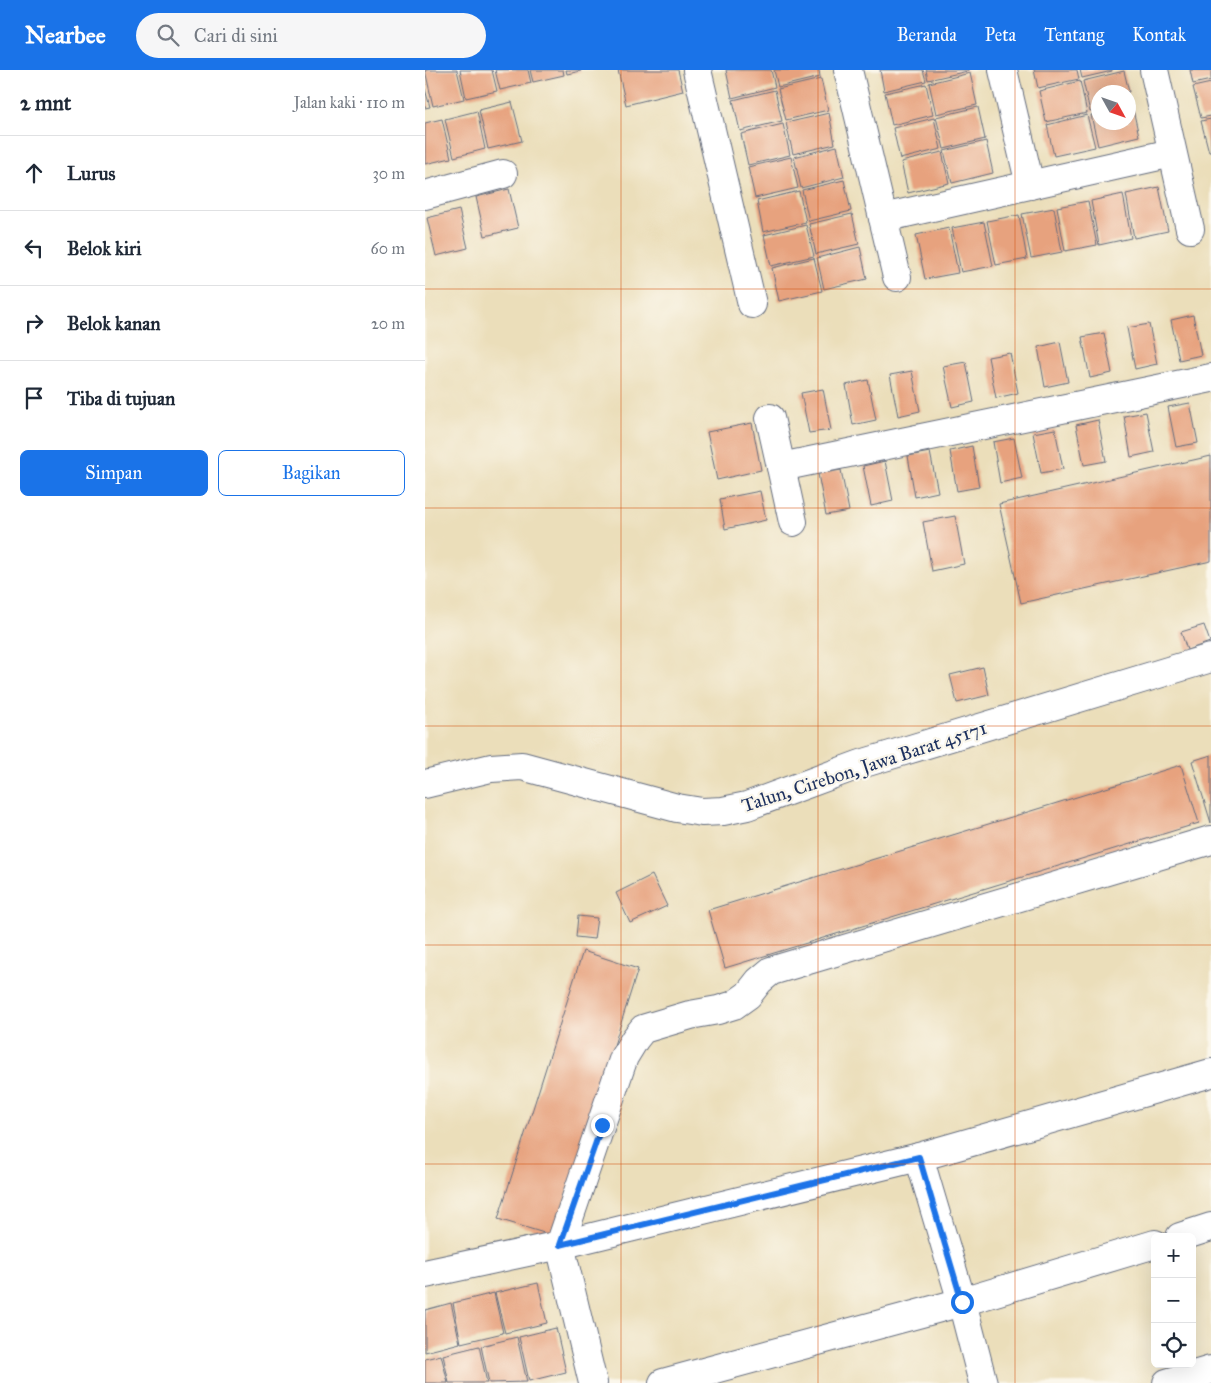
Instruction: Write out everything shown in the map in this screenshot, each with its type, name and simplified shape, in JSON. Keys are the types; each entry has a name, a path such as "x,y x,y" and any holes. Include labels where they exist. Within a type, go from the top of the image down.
{"street":[{"path":"697,70 752,304"},
{"path":"848,70 897,277"},
{"path":"1003,70 1030,185"},
{"path":"1154,70 1189,229"},
{"path":"883,218 1172,152"},
{"path":"425,195 503,174"},
{"path":"781,467 1211,378"},
{"path":"770,418 793,522"},
{"name":"Talun, Cirebon, Jawa Barat 45171","path":"425,784 491,768 522,766 677,808 702,812 723,811 747,806 861,764 1211,658"},
{"path":"593,1383 560,1245 625,1057 643,1028 734,1005 748,995 759,981 771,971 1211,840"},
{"path":"425,1274 560,1245 919,1157 1211,1073"},
{"path":"919,1157 962,1302 983,1383"},
{"path":"1192,1233 1211,1227"},
{"path":"663,1383 962,1302 1151,1245"},
{"path":"1167,1383 1211,1370"}],"building":[{"path":"425,70 457,70 464,99 433,106"},
{"path":"460,70 492,70 497,91 466,98"},
{"path":"495,70 528,70 531,83 500,90"},
{"path":"530,70 563,70 564,75 533,82"},
{"path":"566,70 581,70 581,71 567,74"},
{"path":"618,70 678,70 683,91 626,105"},
{"path":"726,70 771,70 775,87 732,98"},
{"path":"774,70 819,70 820,77 778,87"},
{"path":"880,70 923,70 926,81 884,91"},
{"path":"926,70 968,70 968,71 928,80"},
{"path":"1034,70 1077,70 1079,79 1038,88"},
{"path":"1080,70 1112,70 1112,71 1082,78"},
{"path":"1190,70 1211,70 1211,80 1193,84"},
{"path":"1124,71 1127,85 1091,85 1090,112 1083,81"},
{"path":"970,73 977,105 936,114 929,83"},
{"path":"821,79 828,110 786,120 778,89"},
{"path":"1080,81 1087,113 1046,122 1039,91"},
{"path":"1211,83 1211,116 1201,118 1193,87"},
{"path":"926,84 933,115 892,125 885,93"},
{"path":"425,89 430,107 425,108"},
{"path":"775,90 782,121 740,131 733,100"},
{"path":"512,102 522,141 488,149 479,110"},
{"path":"978,107 985,139 944,149 936,117"},
{"path":"477,111 485,149 454,157 445,119"},
{"path":"829,113 835,144 793,154 786,123"},
{"path":"1087,115 1095,147 1054,156 1047,125"},
{"path":"934,118 941,149 900,159 893,128"},
{"path":"442,119 451,158 425,164 425,123"},
{"path":"1211,119 1211,152 1209,152 1201,121"},
{"path":"1136,123 1139,136 1098,146 1094,130 1136,130"},
{"path":"783,124 790,155 748,165 741,134"},
{"path":"986,141 993,173 952,183 944,151"},
{"path":"837,146 844,177 801,188 794,157"},
{"path":"942,152 949,183 908,193 901,162"},
{"path":"791,157 798,188 755,198 748,167"},
{"path":"844,180 851,211 809,221 802,190"},
{"path":"1159,187 1168,231 1134,238 1126,194"},
{"path":"509,189 518,228 485,236 476,197"},
{"path":"799,191 806,222 763,232 757,201"},
{"path":"1123,194 1131,238 1099,245 1091,201"},
{"path":"1088,201 1097,245 1065,251 1057,207"},
{"path":"1054,208 1062,252 1031,258 1022,214"},
{"path":"459,210 468,248 436,256 427,218"},
{"path":"852,214 859,244 816,254 809,224"},
{"path":"1019,215 1027,259 996,265 987,221"},
{"path":"984,222 993,266 961,272 952,228"},
{"path":"806,225 814,256 771,266 764,235"},
{"path":"949,228 958,273 925,279 916,235"},
{"path":"860,247 867,279 824,289 817,258"},
{"path":"814,258 822,291 779,301 772,268"},
{"path":"1193,315 1201,355 1179,360 1171,320"},
{"path":"1149,324 1157,364 1135,369 1127,328"},
{"path":"1104,333 1112,373 1090,378 1082,337"},
{"path":"1060,342 1068,382 1045,387 1038,347"},
{"path":"1010,353 1018,393 996,398 988,357"},
{"path":"966,362 974,402 952,407 943,366"},
{"path":"912,371 920,411 898,416 890,375"},
{"path":"868,380 876,420 853,425 846,385"},
{"path":"823,389 831,430 809,433 801,393"},
{"path":"1190,403 1198,443 1176,447 1168,407"},
{"path":"1146,412 1154,452 1131,457 1124,416"},
{"path":"1098,420 1106,461 1084,465 1076,425"},
{"path":"752,423 761,470 717,480 707,432"},
{"path":"1055,429 1063,469 1041,473 1033,433"},
{"path":"1014,438 1022,478 1000,483 993,442"},
{"path":"972,446 979,487 957,491 950,451"},
{"path":"930,452 938,492 915,497 908,456"},
{"path":"1211,456 1211,561 1021,603 999,504"},
{"path":"885,461 893,501 871,506 863,466"},
{"path":"841,470 849,511 826,515 818,474"},
{"path":"760,491 766,520 725,529 720,499"},
{"path":"955,516 964,564 932,571 923,522"},
{"path":"1204,625 1210,642 1187,650 1181,632"},
{"path":"983,667 989,695 957,703 950,675"},
{"path":"1211,755 1211,823 1192,761"},
{"path":"1181,765 1199,823 725,968 708,910"},
{"path":"652,875 667,906 630,923 616,893"},
{"path":"578,916 597,918 594,939 576,937"},
{"path":"583,951 638,969 554,1236 498,1219"},
{"path":"538,1283 547,1323 505,1333 495,1293"},
{"path":"494,1293 503,1333 461,1343 453,1303"},
{"path":"451,1303 460,1343 425,1352 425,1310"},
{"path":"556,1328 566,1372 529,1381 519,1337"},
{"path":"517,1337 527,1382 489,1383 481,1346"},
{"path":"479,1346 487,1383 449,1383 443,1355"},
{"path":"441,1355 448,1383 425,1383 425,1359"}],"route":[{"path":"602,1125 560,1245 919,1157 962,1302"}]}
